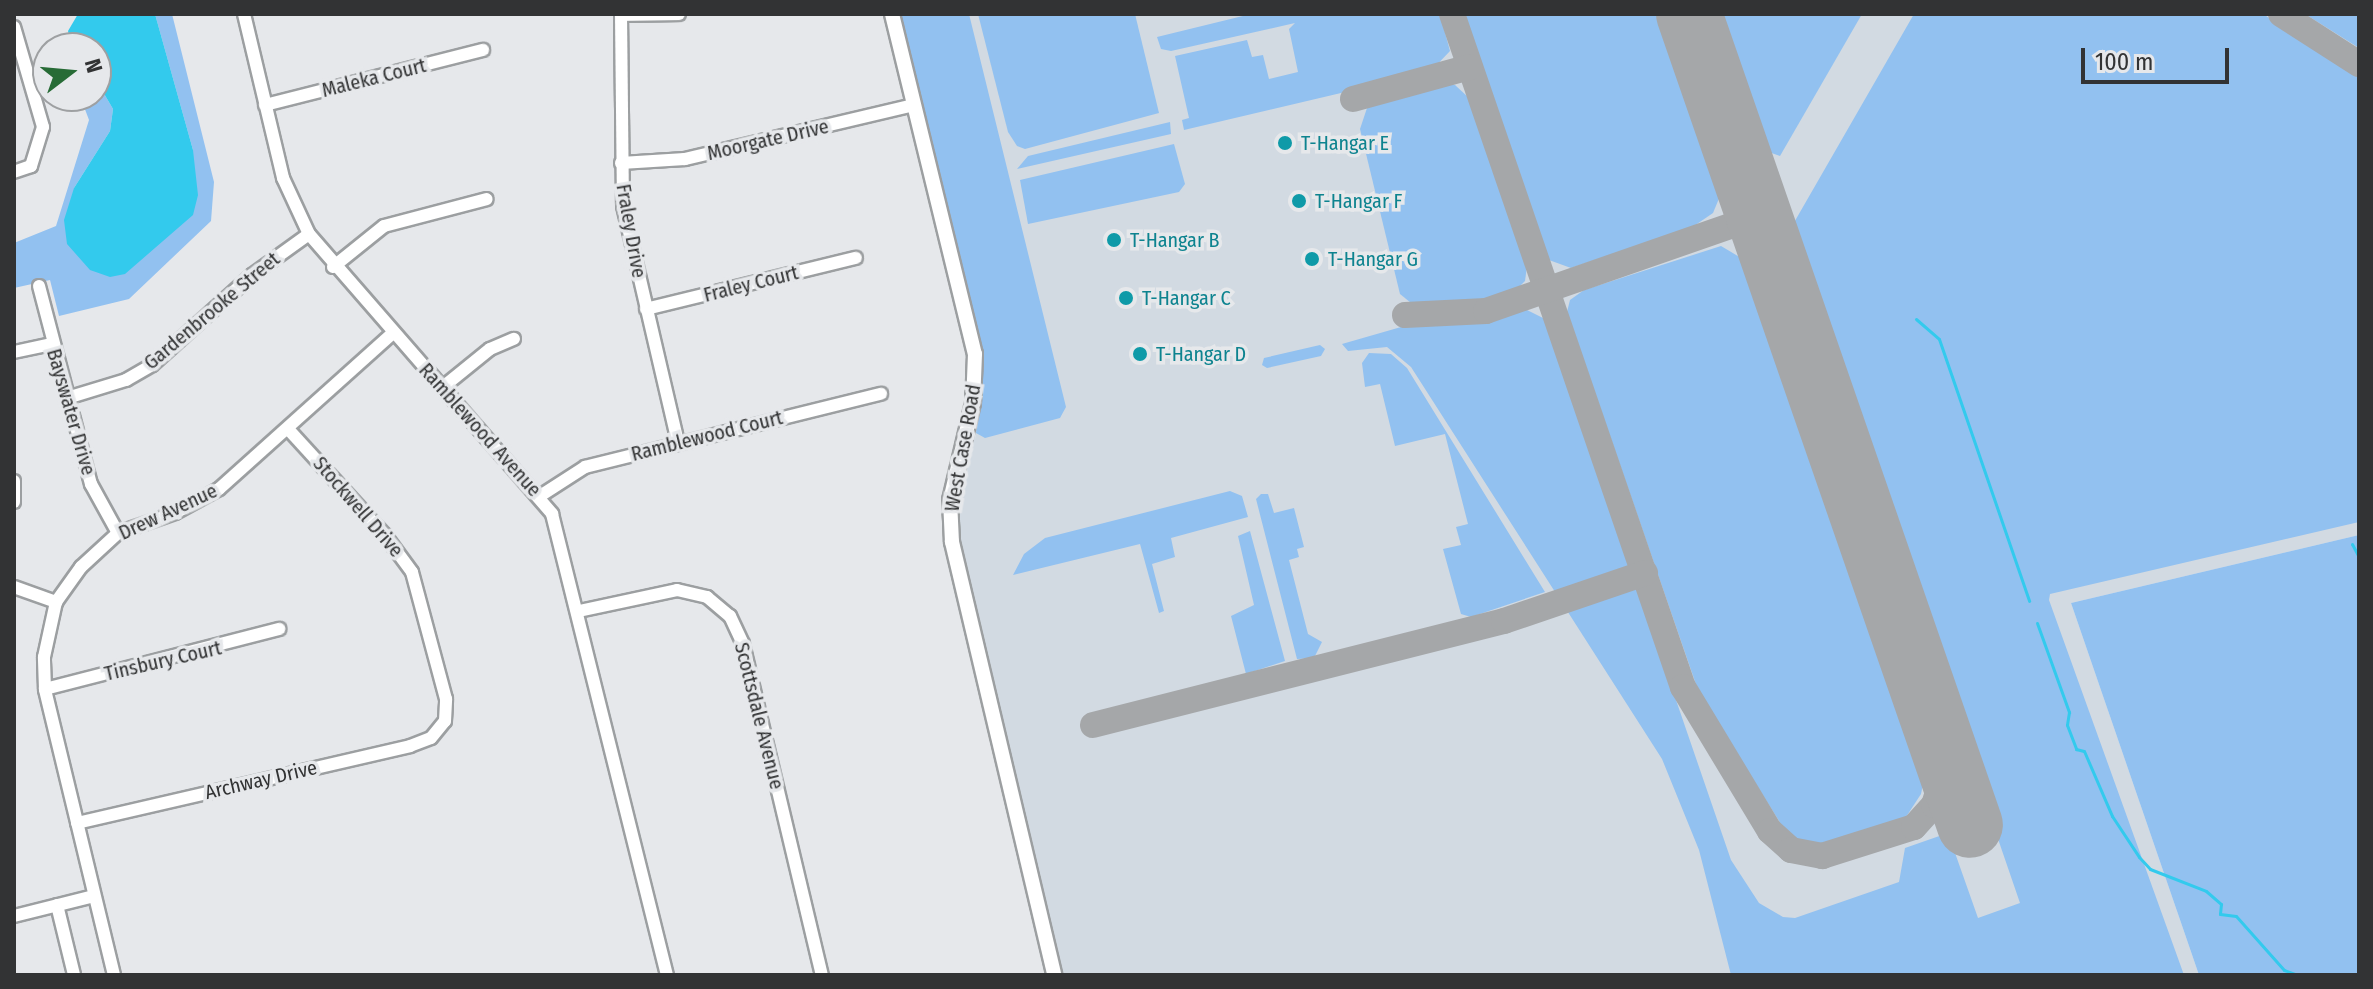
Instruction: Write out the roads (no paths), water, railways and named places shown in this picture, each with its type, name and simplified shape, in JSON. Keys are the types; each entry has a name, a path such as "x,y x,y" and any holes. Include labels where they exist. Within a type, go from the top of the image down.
{"main road":[{"name":"West Case Road","path":"892,14 976,366 973,403 952,488 952,542 1054,975"}],"street":[{"name":"Ramblewood Avenue","path":"244,14 283,178 309,234 333,267 540,496 559,533 667,975"},
{"path":"621,15 679,14"},
{"name":"Fraley Drive","path":"621,15 621,163 629,238 678,443"},
{"path":"14,27 20,62 43,127 31,166 14,172"},
{"name":"Maleka Court","path":"265,105 483,50"},
{"name":"Moorgate Drive","path":"621,163 685,159 913,105"},
{"path":"333,267 384,226 487,199"},
{"name":"Gardenbrooke Street","path":"67,398 126,380 152,365 252,275 309,234"},
{"name":"Fraley Court","path":"646,309 856,258"},
{"name":"Bayswater Drive","path":"39,286 91,484 118,533"},
{"name":"Drew Avenue","path":"114,975 45,689 44,657 56,602 81,567 118,533 201,501 289,430 393,333"},
{"path":"443,387 490,349 514,339"},
{"path":"14,352 52,344"},
{"name":"Ramblewood Court","path":"540,496 585,467 881,394"},
{"name":"Stockwell Drive","path":"289,430 384,534 412,572 446,699 441,729"},
{"path":"14,481 14,502"},
{"path":"14,587 56,602"},
{"name":"Scottsdale Avenue","path":"579,611 677,590 707,597 730,616 743,644 822,975"},
{"name":"Tinsbury Court","path":"45,689 226,646 279,629"},
{"name":"Archway Drive","path":"77,823 410,746 441,729"},
{"path":"14,916 94,896"},
{"path":"57,905 74,975"}],"waterway":[{"path":"1916,319 1939,339 2029,601"},
{"path":"2352,544 2359,557"},
{"path":"2037,623 2069,712 2067,725 2076,749 2084,751 2112,816 2139,857 2150,869 2206,891 2221,904 2220,914 2236,916 2284,970 2298,975"}],"place":[{"name":"T-Hangar E","path":"1285,143"},
{"name":"T-Hangar F","path":"1299,201"},
{"name":"T-Hangar B","path":"1114,240"},
{"name":"T-Hangar G","path":"1312,259"},
{"name":"T-Hangar C","path":"1126,298"},
{"name":"T-Hangar D","path":"1140,354"}]}
